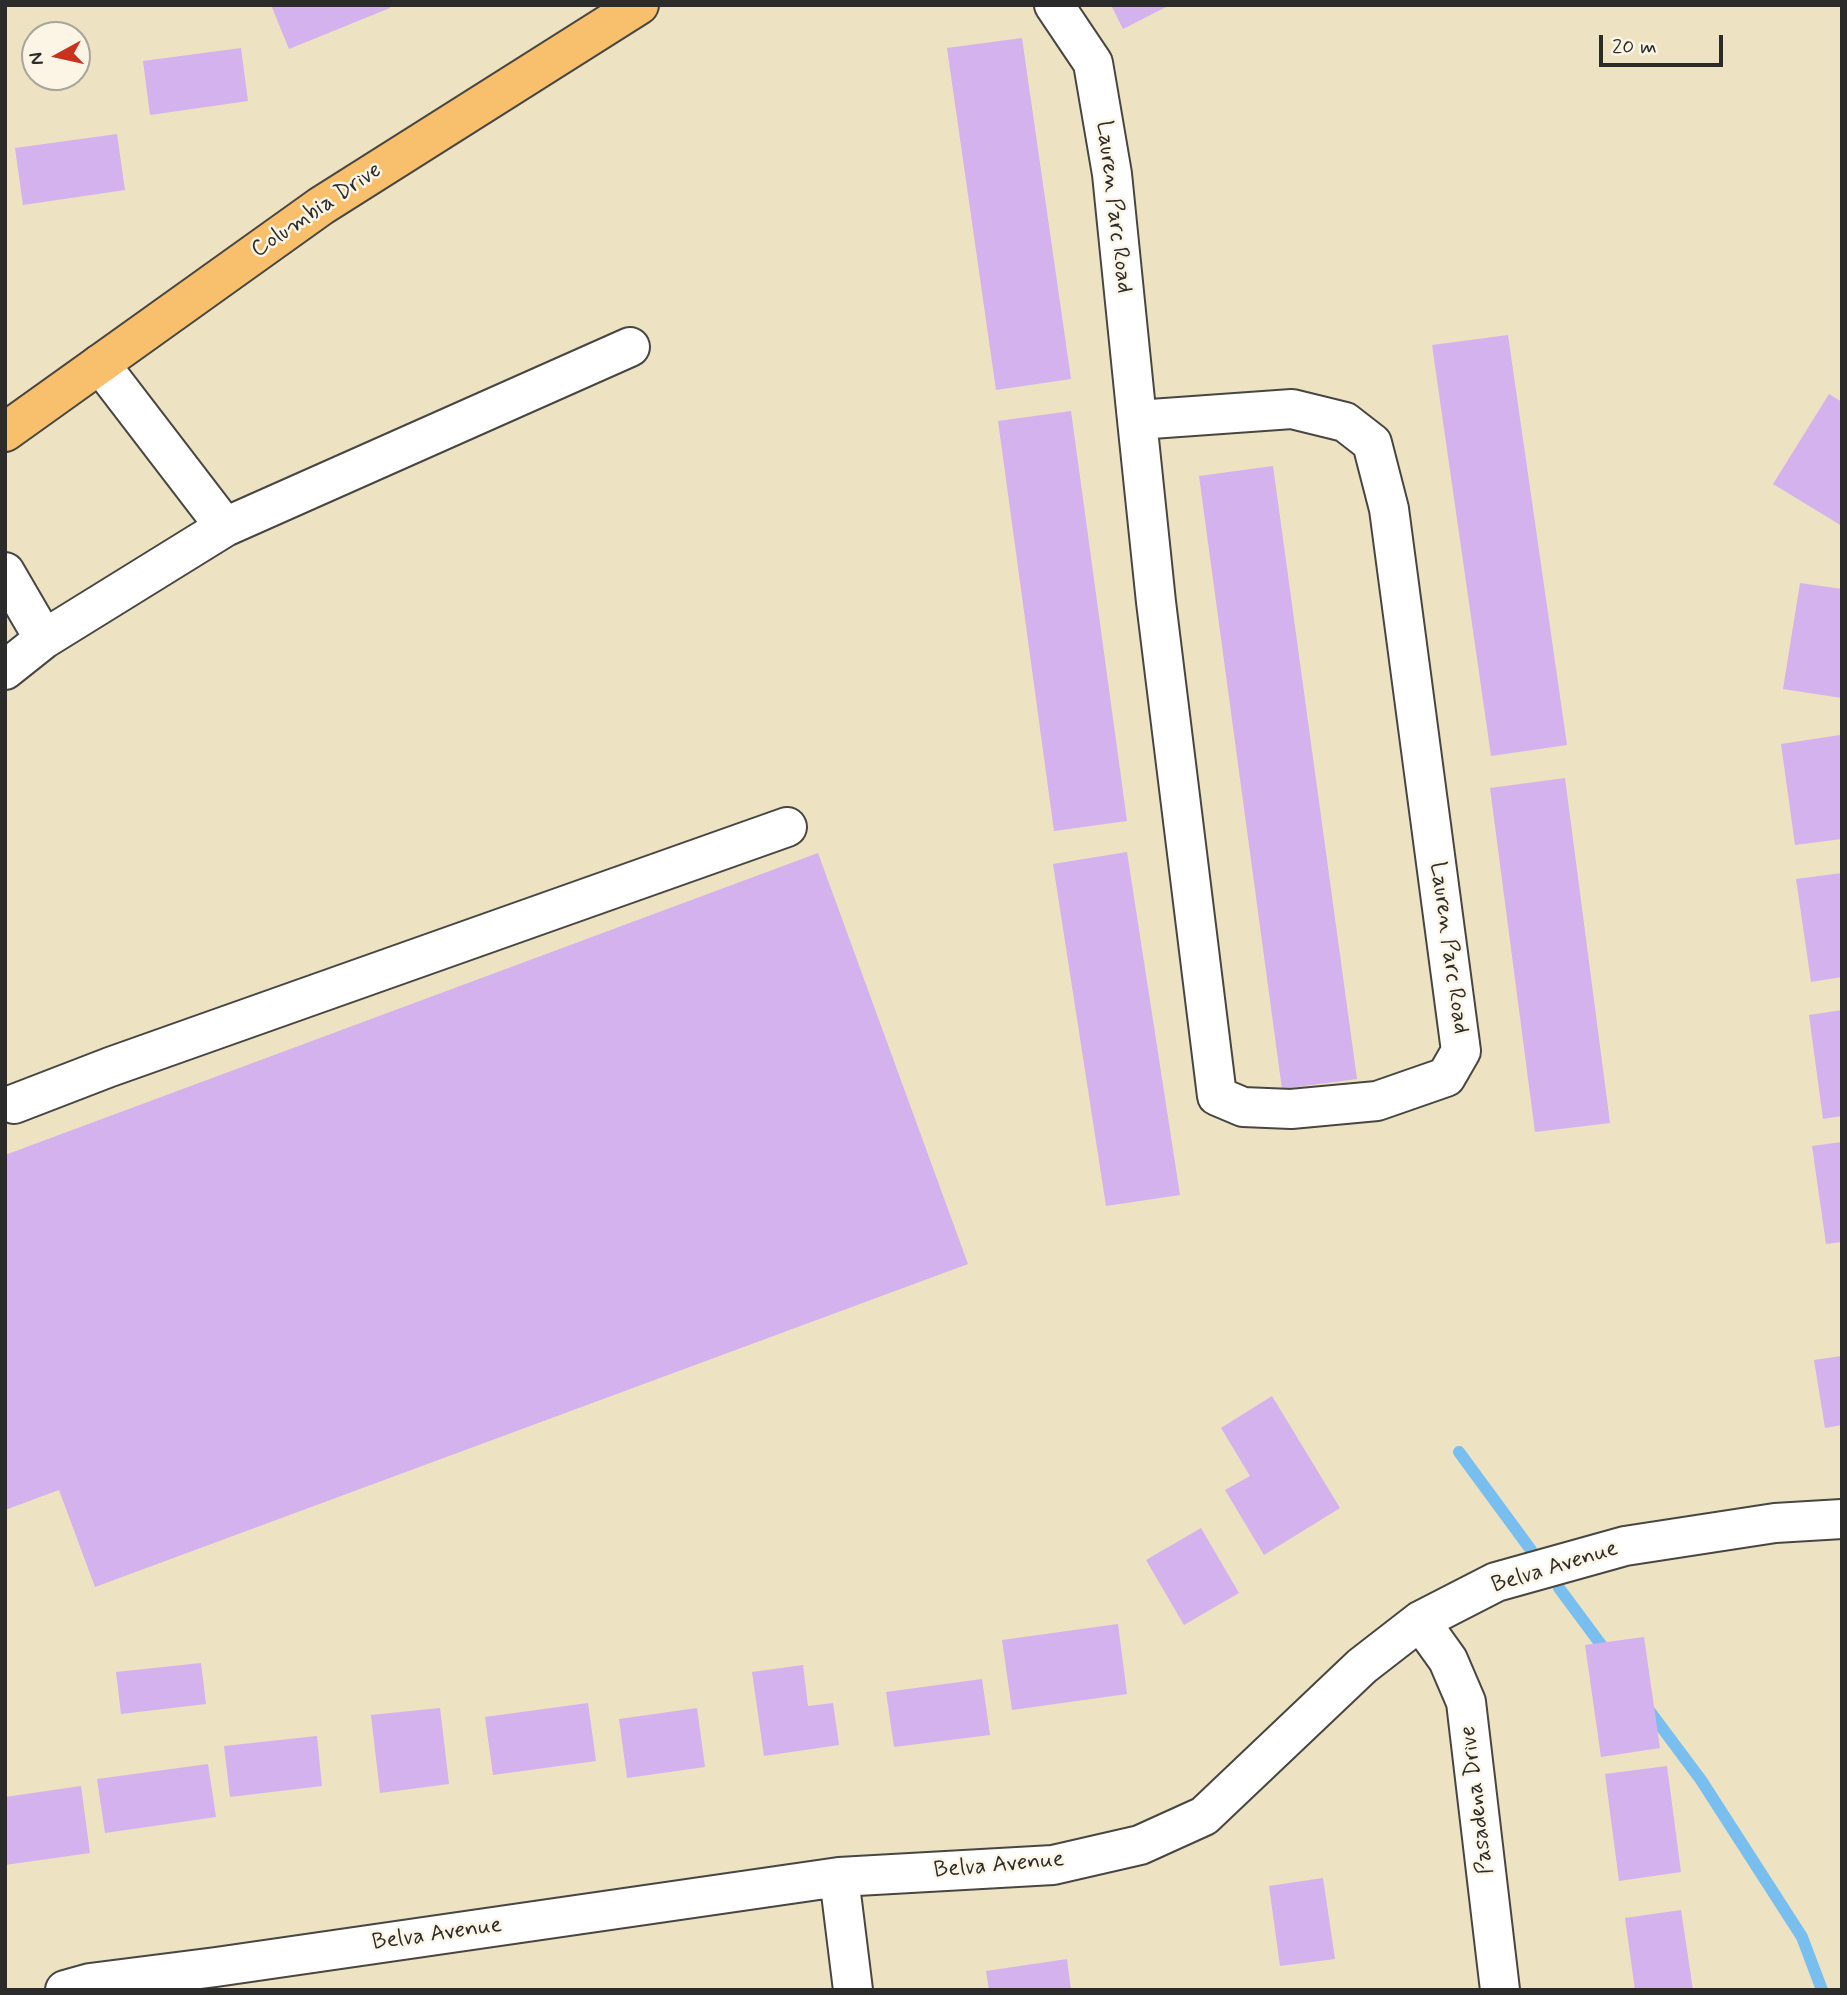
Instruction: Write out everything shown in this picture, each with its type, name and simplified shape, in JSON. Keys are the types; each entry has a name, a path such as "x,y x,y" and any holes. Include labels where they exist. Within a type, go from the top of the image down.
{"main road":[{"name":"Columbia Drive","path":"5,432 321,206 619,11"}],"street":[{"name":"Lauren Parc Road","path":"1054,5 1093,63 1112,174 1137,421 1157,615 1217,1096 1243,1107 1291,1109 1377,1101 1446,1077 1461,1051 1389,509 1372,443 1345,422 1292,409 1137,421"},
{"path":"5,670 44,639 225,527 630,347"},
{"path":"100,364 225,527"},
{"path":"5,572 44,639"},
{"path":"13,1104 787,827"},
{"name":"Belva Avenue","path":"65,1990 90,1983 218,1979 839,1877 1053,1865 1140,1845 1204,1816 1362,1665 1420,1621 1496,1582 1625,1546 1775,1523 1842,1520"},
{"name":"Pasadena Drive","path":"1420,1621 1448,1660 1466,1702 1500,1990"},
{"path":"839,1877 853,1990"}],"building":[{"path":"271,5 389,5 390,8 289,49"},
{"path":"1111,5 1170,5 1123,29"},
{"path":"1022,38 1071,379 996,390 947,48"},
{"path":"241,48 248,101 150,115 143,61"},
{"path":"117,134 125,190 23,205 15,148"},
{"path":"1508,335 1567,745 1491,756 1432,345"},
{"path":"1829,394 1842,402 1842,526 1773,484"},
{"path":"1071,411 1127,821 1054,831 998,421"},
{"path":"1273,466 1357,1079 1282,1089 1199,476"},
{"path":"1800,583 1842,589 1842,698 1783,689"},
{"path":"1840,735 1842,839 1795,845 1781,744"},
{"path":"1565,778 1610,1123 1535,1132 1490,788"},
{"path":"1127,852 1180,1195 1106,1206 1053,864"},
{"path":"818,853 968,1264 95,1587 59,1490 5,1510 5,1155"},
{"path":"1842,873 1842,977 1811,982 1796,879"},
{"path":"1842,1010 1842,1116 1823,1119 1809,1015"},
{"path":"1842,1142 1842,1242 1826,1244 1812,1146"},
{"path":"1842,1356 1842,1425 1825,1428 1814,1360"},
{"path":"1272,1396 1340,1508 1264,1555 1225,1490 1250,1476 1221,1428"},
{"path":"1201,1528 1239,1593 1184,1625 1146,1560"},
{"path":"1118,1624 1127,1694 1012,1710 1002,1640"},
{"path":"1644,1637 1660,1748 1601,1757 1585,1645"},
{"path":"201,1663 206,1704 121,1714 116,1672"},
{"path":"803,1665 808,1706 833,1703 839,1745 764,1756 752,1672"},
{"path":"982,1679 990,1735 894,1747 886,1692"},
{"path":"588,1703 596,1761 493,1775 485,1717"},
{"path":"440,1708 449,1784 380,1793 371,1715"},
{"path":"697,1708 705,1767 627,1778 619,1719"},
{"path":"317,1736 322,1786 230,1797 224,1746"},
{"path":"208,1764 216,1817 105,1833 97,1779"},
{"path":"1667,1766 1681,1872 1619,1881 1605,1774"},
{"path":"81,1786 90,1853 5,1865 5,1797"},
{"path":"1323,1878 1335,1959 1280,1966 1269,1886"},
{"path":"1681,1910 1693,1990 1635,1990 1625,1918"},
{"path":"1067,1959 1071,1990 989,1990 986,1971"}],"waterway":[{"path":"1459,1452 1531,1550"},
{"path":"1559,1588 1608,1654"},
{"path":"1648,1709 1701,1780 1802,1937 1822,1990"}]}
